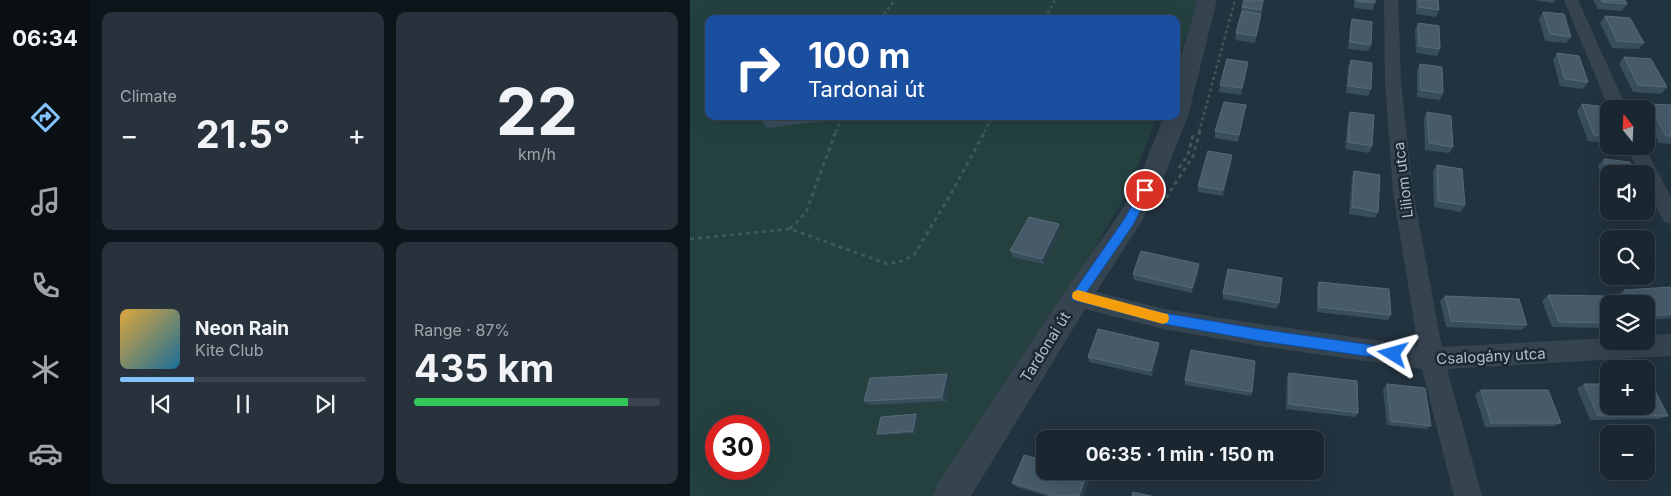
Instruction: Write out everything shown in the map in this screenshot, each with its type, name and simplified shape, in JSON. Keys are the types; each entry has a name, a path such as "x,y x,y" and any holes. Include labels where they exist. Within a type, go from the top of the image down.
{"street":[{"name":"Tardonai út","path":"1180,100 1207,0"},
{"name":"Liliom utca","path":"1391,0 1393,82 1403,192 1432,359 1468,496"},
{"path":"1571,0 1614,100"},
{"name":"Tardonai út","path":"951,496 1077,296 1129,222 1153,174 1174,120"},
{"path":"1639,155 1671,216"},
{"name":"Csalogány utca","path":"1077,296 1174,320 1260,335 1432,359 1671,344"}],"path":[{"path":"883,15 895,0"},
{"path":"1047,15 1055,0"},
{"path":"790,229 806,212 840,120"},
{"path":"690,239 790,229 888,264 902,262 914,255 952,192 991,120"}],"green space":[{"path":"690,0 1197,0 1180,55 1180,15 705,15 705,120 1155,120 1126,195 947,496 690,496"}],"building":[{"path":"1244,0 1263,0 1261,10 1242,7"},
{"path":"1375,0 1375,3 1356,1"},
{"path":"1418,0 1438,0 1439,10 1419,7"},
{"path":"1601,0 1625,0 1627,4 1602,2"},
{"path":"1242,11 1261,14 1256,36 1236,33"},
{"path":"1543,12 1564,14 1571,37 1550,34"},
{"path":"1605,16 1630,18 1644,43 1617,41"},
{"path":"1352,19 1372,22 1371,45 1350,42"},
{"path":"1418,23 1439,26 1440,49 1419,46"},
{"path":"1557,53 1579,56 1588,82 1565,79"},
{"path":"1624,57 1651,59 1667,87 1638,85"},
{"path":"1227,59 1248,62 1242,88 1220,85"},
{"path":"1351,60 1372,63 1371,89 1348,86"},
{"path":"1420,64 1442,67 1443,93 1420,90"},
{"path":"1224,102 1246,105 1239,135 1215,131"},
{"path":"1582,104 1600,106 1600,135 1594,135"},
{"path":"1655,104 1671,105 1671,136 1666,136 1655,115"},
{"path":"1350,112 1374,115 1372,146 1348,142"},
{"path":"1427,112 1451,116 1453,147 1429,143"},
{"path":"1208,151 1232,155 1223,190 1198,186"},
{"path":"1604,159 1630,162 1631,165 1606,165"},
{"path":"1437,165 1462,169 1465,205 1438,201"},
{"path":"1354,171 1380,175 1378,212 1352,207"},
{"path":"1029,217 1059,224 1042,259 1010,251"},
{"path":"1141,251 1199,264 1192,288 1133,274"},
{"path":"1228,269 1282,278 1279,303 1223,293"},
{"path":"1319,282 1389,289 1391,315 1319,307"},
{"path":"1671,287 1671,314 1655,315 1655,295 1627,295 1624,290"},
{"path":"1548,295 1600,296 1600,323 1559,322"},
{"path":"1445,296 1519,299 1527,325 1451,321"},
{"path":"1098,329 1159,343 1151,371 1088,357"},
{"path":"1191,350 1255,361 1252,392 1185,380"},
{"path":"1289,373 1357,381 1358,413 1289,404"},
{"path":"947,374 942,397 864,401 870,378"},
{"path":"1387,384 1425,388 1431,426 1391,421"},
{"path":"1584,384 1600,384 1600,415 1655,415 1655,391 1668,416 1598,416"},
{"path":"1481,390 1548,390 1561,423 1491,423"},
{"path":"916,414 913,431 877,434 881,417"},
{"path":"1024,455 1036,458 1036,480 1085,480 1079,496 1049,496 1050,494 1012,483"},
{"path":"1133,492 1151,496 1132,496"}],"slow traffic":[{"path":"1078,296 1163,318"}],"route":[{"path":"1145,190 1129,222 1077,296 1164,318 1260,335 1393,354"}]}
